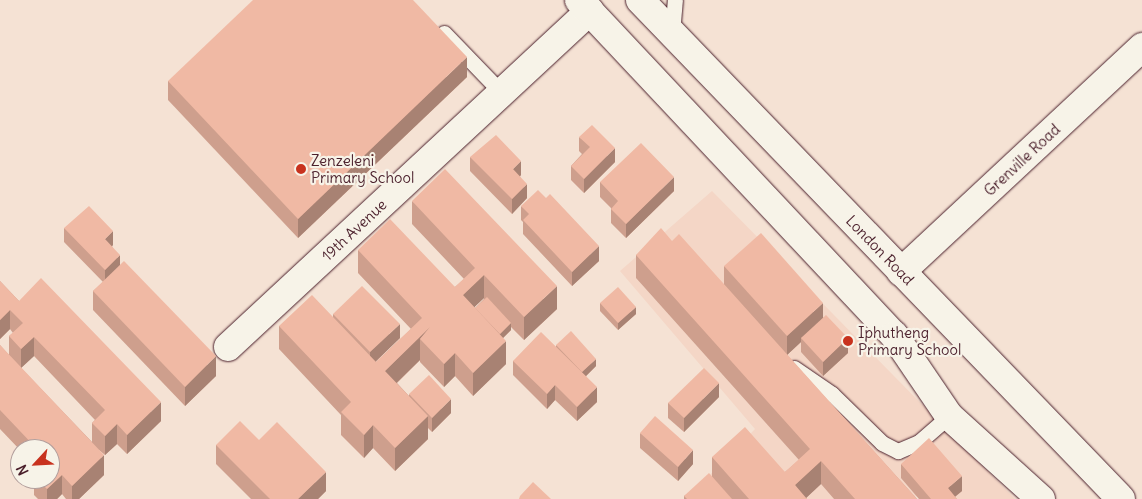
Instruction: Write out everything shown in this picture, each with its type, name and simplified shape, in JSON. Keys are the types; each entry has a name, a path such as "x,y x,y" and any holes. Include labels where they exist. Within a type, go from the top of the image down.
{"main road":[{"name":"London Road","path":"640,0 1121,499"},
{"name":"19th Avenue","path":"228,347 502,93 584,6"},
{"path":"584,6 894,335 949,416 1041,499"},
{"name":"Grenville Road","path":"901,272 1142,47"}],"lane":[{"path":"672,33 675,0"},
{"path":"433,22 502,93"},
{"path":"785,360 832,394 882,443 898,451 918,442 949,416"}],"shaded area":[{"name":"Iphutheng Primary School","path":"712,191 1015,499 952,499 962,491 896,499 636,278 810,472 686,499 755,429 620,271"},
{"path":"821,484 834,499 805,499"}],"building":[{"name":"Zenzeleni Primary School","path":"253,0 413,0 467,57 298,219 168,81"},
{"path":"592,125 615,148 584,179 571,166 590,147 579,137"},
{"path":"496,135 521,161 513,169 527,184 512,199 470,157"},
{"path":"641,143 674,177 626,224 611,209 618,201 600,182"},
{"path":"445,169 557,286 524,317 484,275 463,295 506,341 473,373 455,353 444,364 420,339 430,327 385,371 428,416 395,448 373,425 364,435 341,412 351,402 279,326 312,295 376,362 422,318 358,250 390,219 455,287 475,268 412,201"},
{"path":"538,190 546,198 550,194 599,246 572,272 523,220 529,214 521,206"},
{"path":"89,206 113,231 105,239 120,255 105,270 64,228"},
{"path":"661,228 672,241 679,234 917,499 855,499 821,461 795,485 807,499 749,499 712,457 745,427 785,472 810,449 636,255"},
{"path":"761,233 823,303 787,336 724,266"},
{"path":"124,261 216,356 185,387 93,291"},
{"path":"41,278 161,402 127,435 117,424 105,436 92,423 105,410 34,337 21,349 9,336 23,323 10,310 0,320 0,281 19,301"},
{"path":"362,286 400,324 370,352 333,314"},
{"path":"618,287 636,307 618,323 600,303"},
{"path":"487,297 511,323 500,334 475,308"},
{"path":"826,315 848,338 823,362 801,338"},
{"path":"571,331 596,359 582,372 556,345"},
{"path":"541,332 597,387 577,407 555,385 547,394 513,361"},
{"path":"0,345 104,455 72,486 62,475 60,477 60,439 28,439 0,410"},
{"path":"704,368 719,383 684,418 668,403"},
{"path":"429,375 451,399 432,418 409,394"},
{"path":"655,416 693,450 678,467 640,433"},
{"path":"240,421 259,440 277,422 326,472 298,499 270,499 216,445"},
{"path":"929,438 962,476 948,488 957,499 931,499 901,464"},
{"path":"709,473 732,499 687,499 684,496"},
{"path":"533,482 551,499 519,499"}],"place":[{"name":"Zenzeleni Primary School","path":"301,169"},
{"name":"Iphutheng Primary School","path":"848,341"}]}
